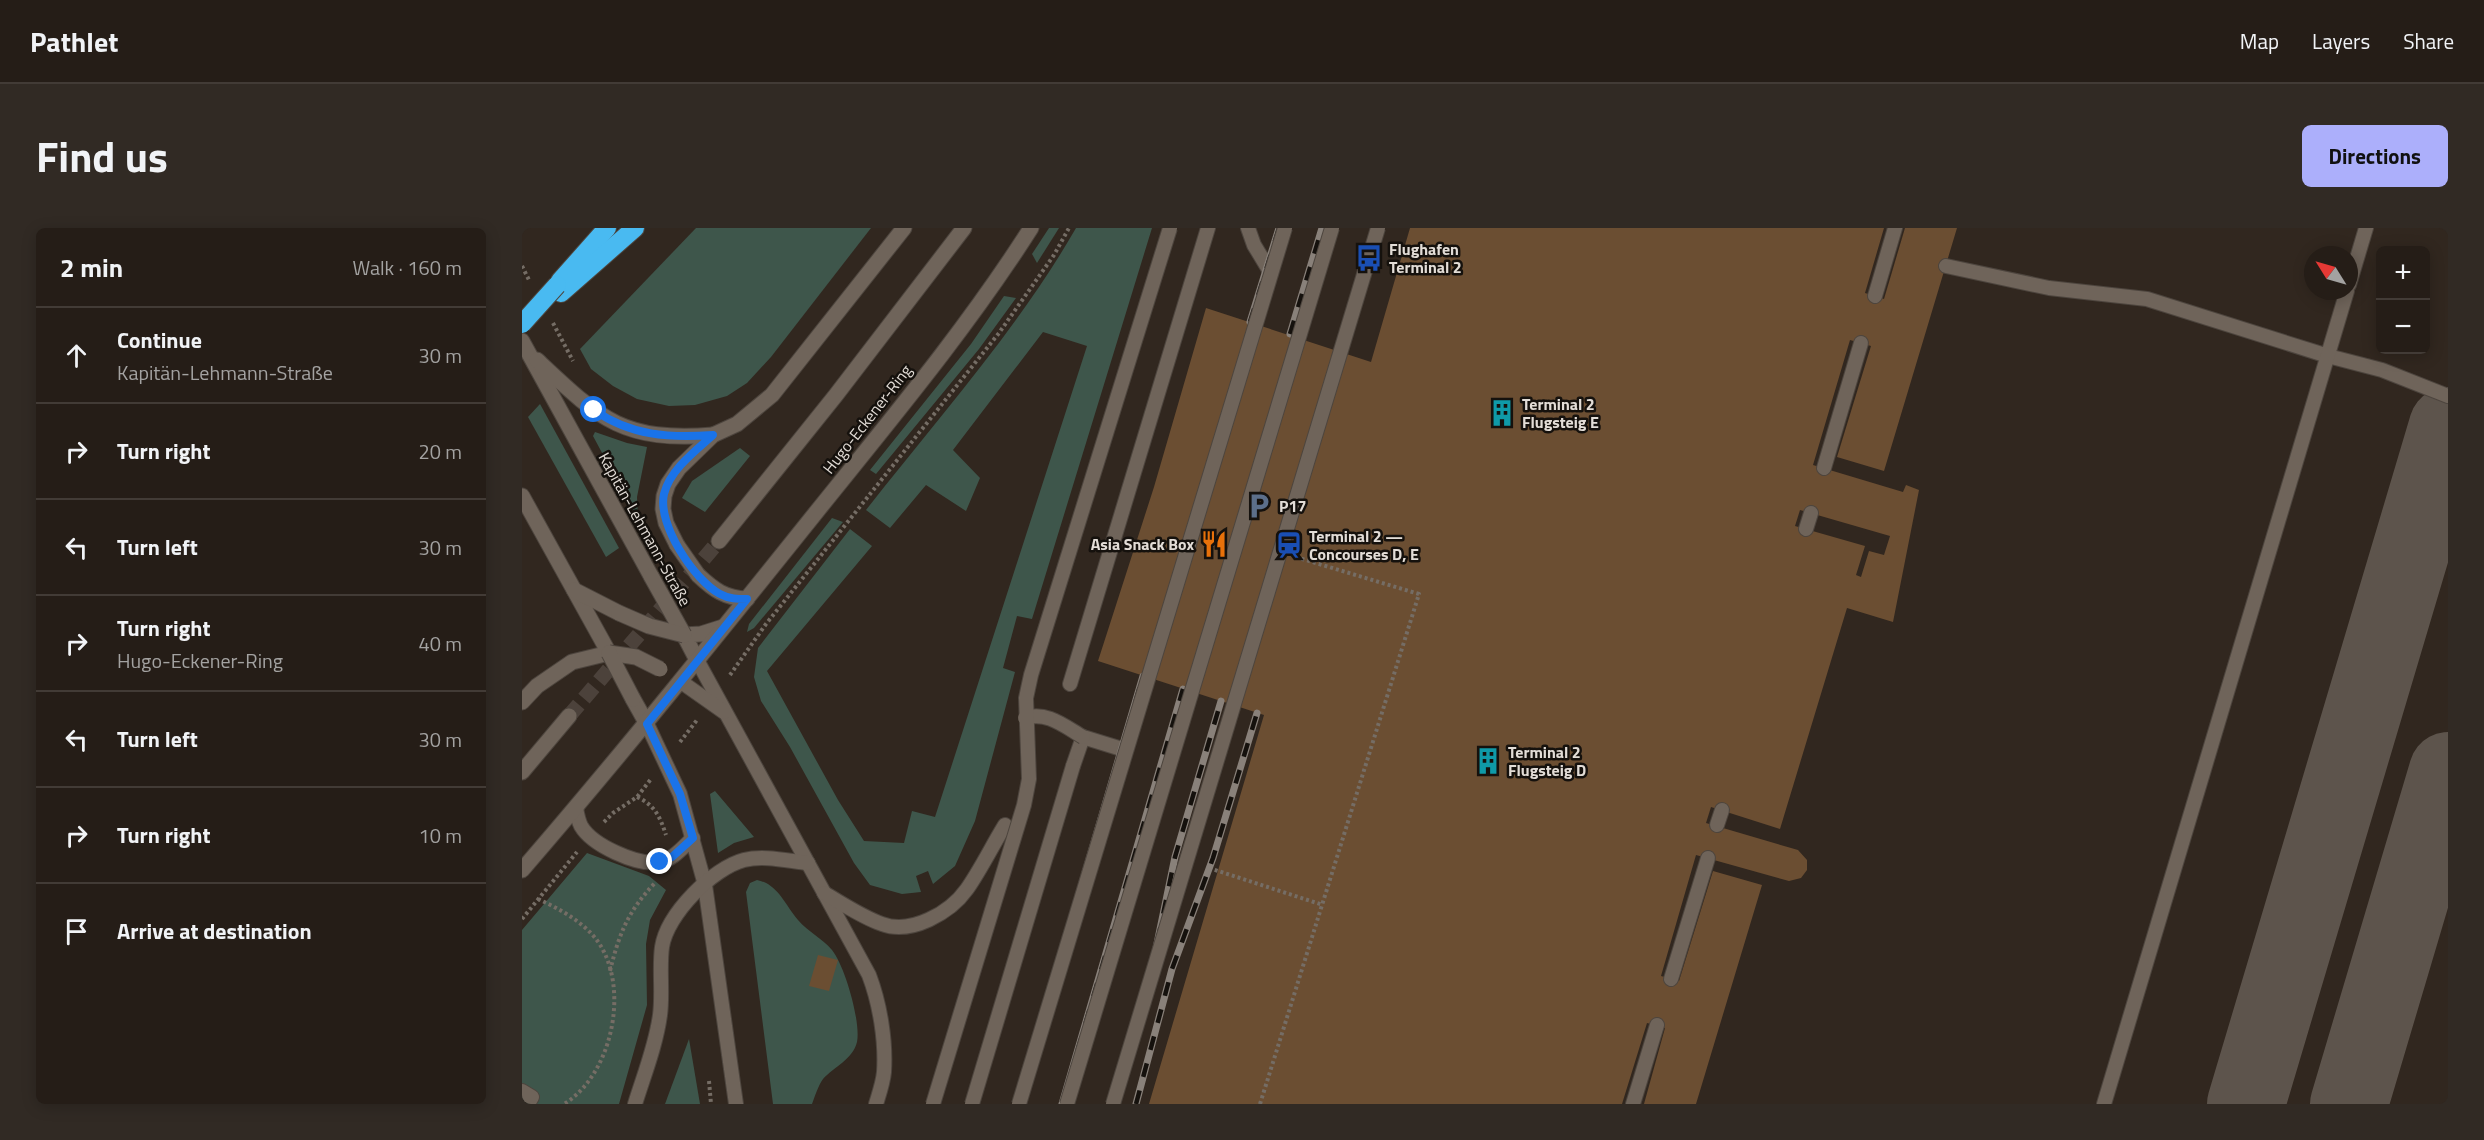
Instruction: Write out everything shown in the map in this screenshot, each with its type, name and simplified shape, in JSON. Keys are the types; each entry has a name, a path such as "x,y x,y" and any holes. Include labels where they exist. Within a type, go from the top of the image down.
{"highway":[{"path":"559,289 607,228"},
{"path":"522,324 559,289 635,228"}],"street":[{"path":"747,599 734,599 722,595 698,575 677,545 666,523 663,509 668,484 679,468 713,435 736,424 772,395 904,228"},
{"path":"719,541 836,395 964,228"},
{"name":"Hugo-Eckener-Ring","path":"522,870 647,724 891,418 988,292 1031,228"},
{"name":"Kapitän-Lehmann-Straße","path":"525,346 572,393 611,422 635,432 658,436 713,435"},
{"name":"Kapitän-Lehmann-Straße","path":"525,346 686,636 697,660"},
{"path":"522,496 647,724"},
{"path":"573,590 619,614 649,626 686,636 701,634 723,626"},
{"path":"522,702 554,674 578,661 609,653 636,657 680,681"},
{"path":"522,771 569,716"}],"lane":[{"path":"933,1104 1024,806 1029,779 1026,698 1031,675 1170,228"},
{"path":"1070,684 1208,228"},
{"path":"1248,228 1254,245 1271,273"},
{"path":"1019,1104 1125,750 1286,228"},
{"path":"1067,1104 1332,228"},
{"path":"1113,1104 1378,228"},
{"path":"1875,296 1894,251 1895,228"},
{"path":"2358,255 2366,228"},
{"path":"1946,266 2049,288 2147,299 2328,356 2382,370 2448,396"},
{"path":"2104,1104 2344,300"},
{"path":"1824,468 1861,343"},
{"path":"1806,529 1810,513"},
{"path":"697,660 713,698 726,713 869,975 879,1015 884,1074 876,1104"},
{"path":"680,681 713,698"},
{"path":"1025,718 1035,715 1049,718 1083,737 1125,750"},
{"path":"647,724 680,794 705,885 736,1104"},
{"path":"972,1104 1083,737"},
{"path":"576,808 582,827 590,836 623,856 639,862 660,862 672,857 693,838"},
{"path":"1717,825 1722,810"},
{"path":"824,893 883,925 897,928 916,924 951,906 966,890 1005,825"},
{"path":"635,1104 659,1018 662,948 666,932 683,906 720,872 746,860 758,858 808,863"},
{"path":"1671,979 1708,858"},
{"path":"1634,1104 1657,1025"},
{"path":"522,1091 532,1097 528,1104"}],"path":[{"path":"637,797 751,648 766,624 999,333 1069,228"},
{"path":"522,266 533,286"},
{"path":"549,316 575,365"},
{"path":"1260,1104 1419,594 1280,552"},
{"path":"1209,868 1323,905"},
{"path":"610,971 625,921 637,902 656,883"},
{"path":"538,899 562,910 583,926 603,949 613,980 613,1012 609,1041 597,1070 577,1096 564,1104"}],"green space":[{"path":"696,228 871,228 771,357 747,383 727,396 695,405 669,406 637,399 613,386 591,369 580,349"},
{"path":"1049,228 1059,228 1037,263 1032,254"},
{"path":"1076,228 1152,228 1032,619 1017,616 1003,668 1015,672 975,821 955,866 933,884 928,871 916,876 921,892 902,894 870,885 854,863 790,747 761,701 754,677 758,648 850,529 872,546 767,671 838,800 864,841 904,843 912,811 935,817 1087,346 1043,332 953,450 980,478 966,511 926,485 890,528 866,510 1003,337 1029,302"},
{"path":"1004,296 1016,298 979,349 876,474 870,470 971,344"},
{"path":"540,404 619,548 606,557 528,417"},
{"path":"595,432 647,447 637,497 638,520 593,436"},
{"path":"740,448 750,456 705,512 682,498 692,481"},
{"path":"832,518 843,522 754,628 747,632 749,624"},
{"path":"715,791 754,837 734,843 718,853 710,794"},
{"path":"587,853 649,876 666,890 650,920 646,944 647,1005 619,1104 522,1104 522,930"},
{"path":"757,880 776,890 802,924 832,950 847,981 854,1008 858,1033 855,1048 823,1079 812,1104 773,1104 746,892 750,883"},
{"path":"689,1039 700,1104 665,1104"}],"building":[{"path":"1410,228 1884,228 1865,293 1884,299 1905,228 1957,228 1884,471 1837,457 1871,346 1850,340 1813,465 1903,492 1906,485 1919,490 1893,622 1847,608 1780,829 1711,807 1706,823 1798,850 1807,860 1807,870 1801,878 1789,881 1696,855 1661,976 1679,981 1713,871 1762,885 1696,1104 1644,1104 1665,1028 1647,1023 1622,1104 1149,1104 1264,715 1098,661 1154,487 1206,308 1371,362","holes":["1800,510 1890,536 1884,555 1869,551 1861,577 1856,575 1865,546 1795,526"]},
{"path":"818,955 838,960 829,991 809,986"}],"taxiway":[{"path":"2246,1104 2448,426"},
{"path":"2349,1104 2448,771"}],"tunnel":[{"path":"569,716 719,541"}],"railway":[{"path":"1250,322 1279,228"},
{"path":"1290,334 1322,228"},
{"path":"1017,1104 1143,676"},
{"path":"1062,1104 1183,689"},
{"path":"1117,1104 1143,1011 1175,857 1221,701"},
{"path":"1136,1104 1172,969 1213,858 1257,713"}],"place":[{"name":"Flughafen Terminal 2","path":"1369,258"},
{"name":"Terminal 2 Flugsteig E","path":"1502,413"},
{"name":"P17","path":"1259,506"},
{"name":"Asia Snack Box","path":"1214,544"},
{"name":"Terminal 2 — Concourses D, E","path":"1289,545"},
{"name":"Terminal 2 Flugsteig D","path":"1488,761"}],"route":[{"path":"594,410 611,422 635,432 658,436 713,435 679,468 668,484 663,509 666,523 674,540 698,575 722,595 734,599 747,599 723,626 647,724 680,794 693,838 672,857 660,862"}]}
